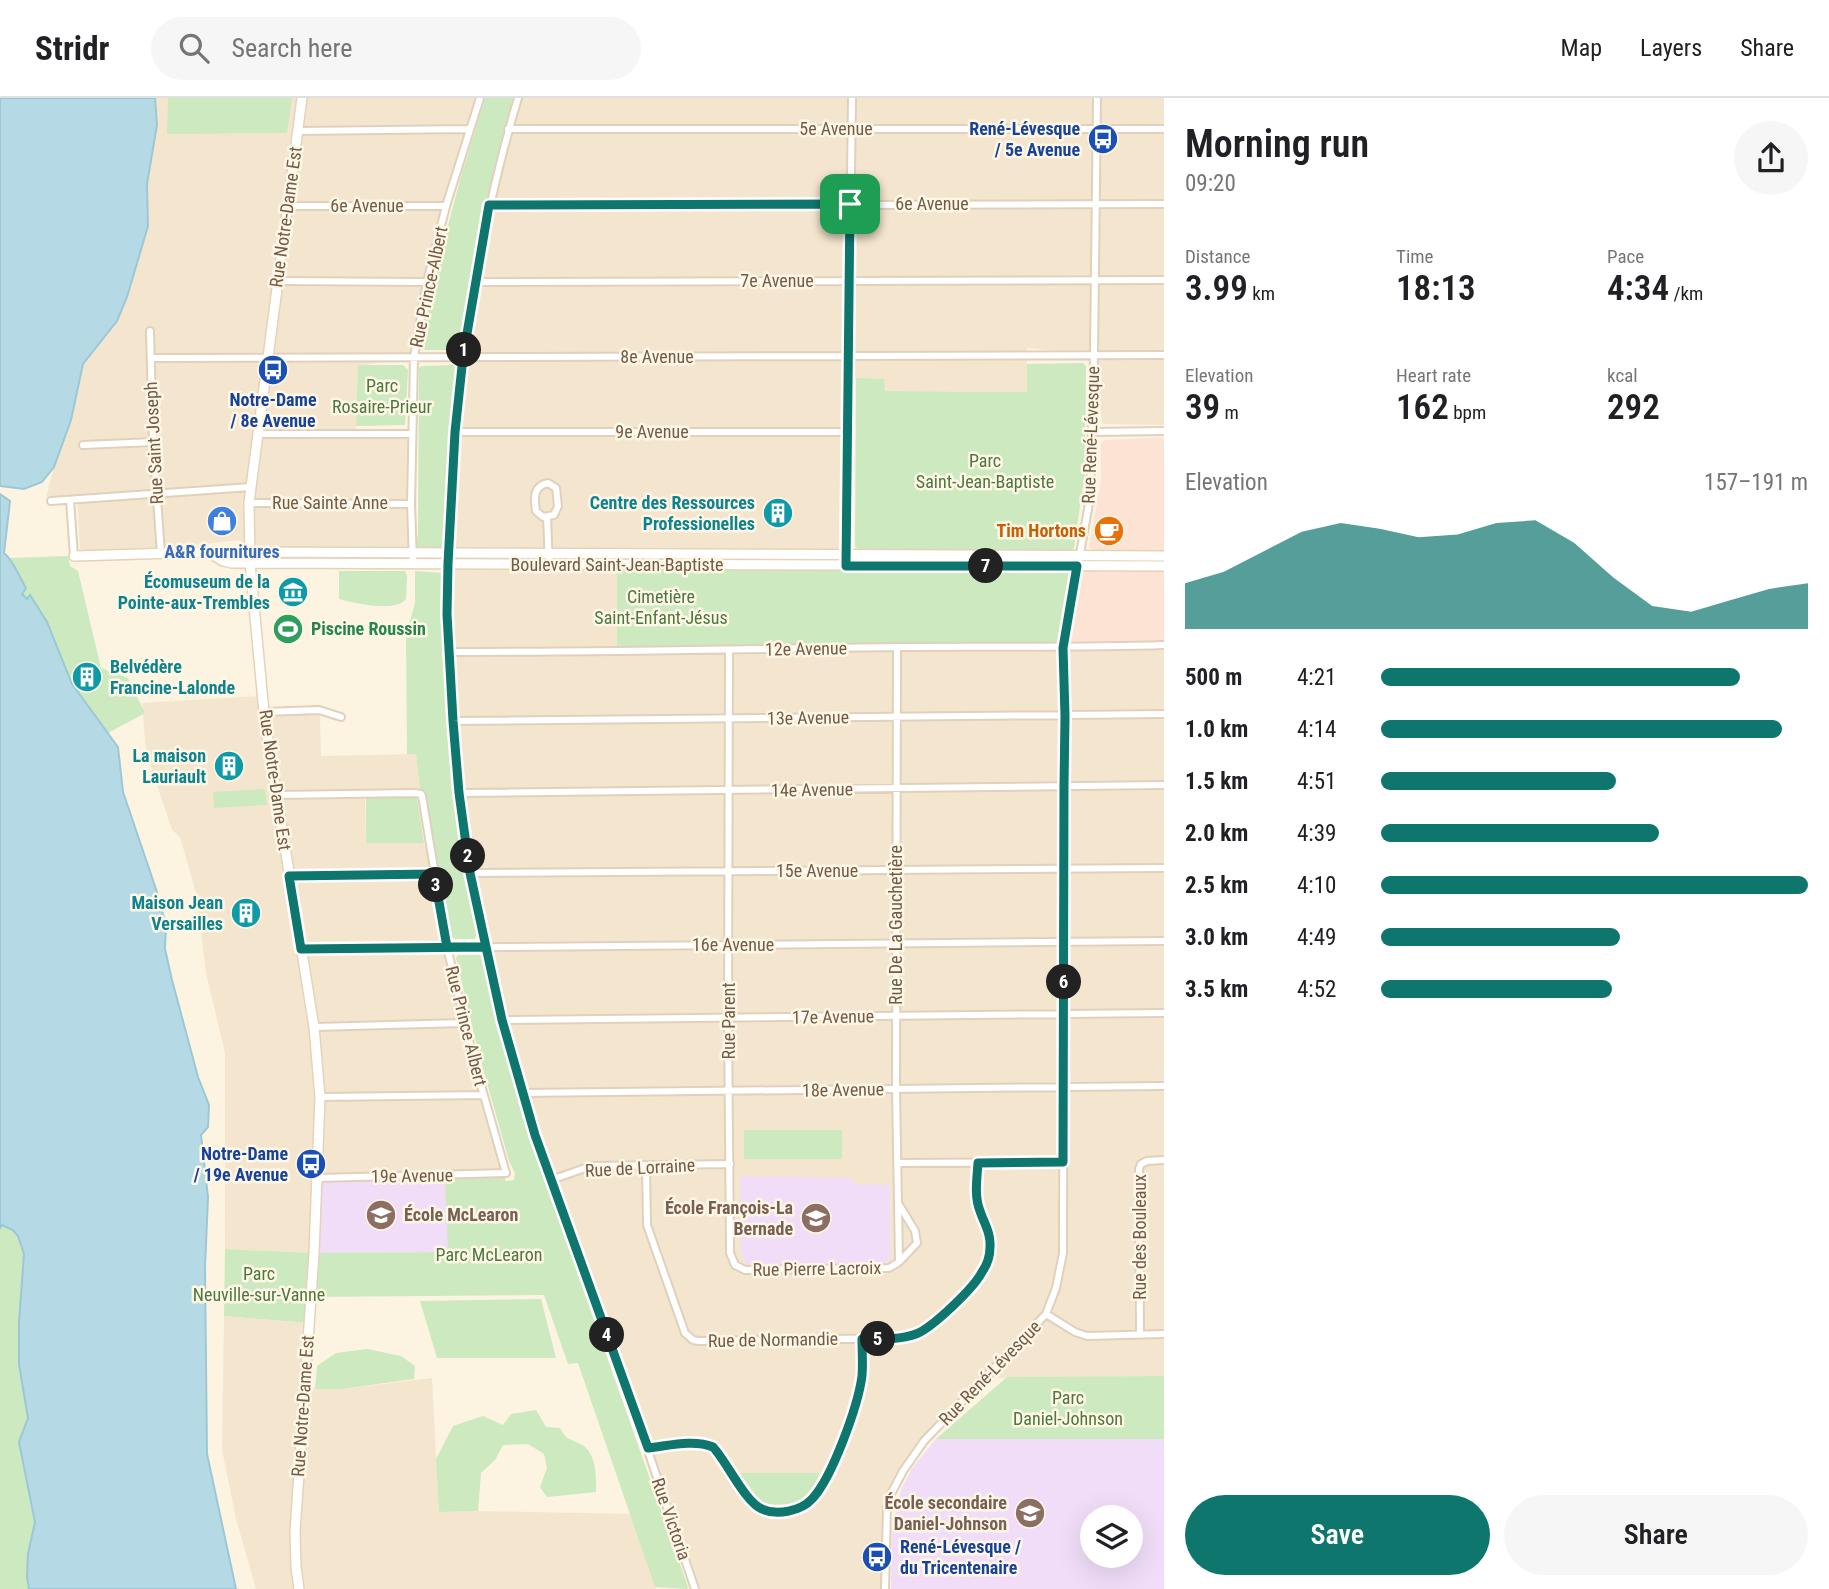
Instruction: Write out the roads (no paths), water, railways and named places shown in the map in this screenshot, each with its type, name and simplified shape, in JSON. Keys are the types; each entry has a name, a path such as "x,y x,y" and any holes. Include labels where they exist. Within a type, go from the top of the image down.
{"main road":[{"name":"Rue Notre-Dame Est","path":"299,1589 295,1532 318,1178 320,1097 314,1027 264,712 249,552 249,503 302,98"},
{"name":"Boulevard Saint-Jean-Baptiste","path":"74,556 208,552 223,561 250,563 846,566 1079,561 1164,556"},
{"name":"Boulevard Saint-Jean-Baptiste","path":"249,552 846,555 1164,566"},
{"path":"342,552 342,564"},
{"path":"591,565 593,554"}],"street":[{"name":"Rue Prince-Albert","path":"412,564 414,357 427,282 446,206 480,98"},
{"name":"Rue Victoria","path":"518,98 489,205 463,357 455,432 447,614 459,793 470,873 502,1020 522,1093 695,1589"},
{"path":"846,566 852,98"},
{"name":"Rue René-Lévesque","path":"885,1589 887,1508 891,1494 924,1441 1046,1314 1056,1288 1063,1253 1063,648 1090,498 1097,98"},
{"path":"298,131 469,129"},
{"name":"5e Avenue","path":"508,129 1164,129"},
{"name":"6e Avenue","path":"489,205 1164,204"},
{"name":"6e Avenue","path":"288,206 446,206"},
{"name":"7e Avenue","path":"475,282 1164,279"},
{"path":"278,281 427,282"},
{"name":"Rue Saint Joseph","path":"150,331 153,442 161,554"},
{"name":"8e Avenue","path":"150,358 1164,355"},
{"path":"1093,432 1164,431"},
{"name":"9e Avenue","path":"455,432 848,432"},
{"path":"257,434 412,434"},
{"path":"83,445 153,442"},
{"path":"548,483 556,488 558,506 557,512 547,517 540,516 536,511 535,496 538,487 548,483"},
{"name":"Rue Sainte Anne","path":"51,501 251,487"},
{"path":"70,500 74,556"},
{"name":"Rue Sainte Anne","path":"249,503 411,503"},
{"path":"547,517 549,565"},
{"name":"12e Avenue","path":"449,652 1164,645"},
{"name":"Rue De La Gauchetière","path":"897,647 896,1089 899,1262"},
{"name":"Rue Parent","path":"729,650 729,1245 735,1265"},
{"path":"264,712 310,709 341,717"},
{"name":"13e Avenue","path":"453,721 1164,714"},
{"name":"14e Avenue","path":"459,793 1164,785"},
{"name":"Rue Prince Albert","path":"276,795 421,794 447,947 464,1023 506,1173"},
{"name":"15e Avenue","path":"470,873 1164,868"},
{"path":"289,876 434,874"},
{"name":"16e Avenue","path":"301,949 1164,941"},
{"name":"17e Avenue","path":"502,1020 1164,1013"},
{"path":"314,1027 464,1023"},
{"name":"18e Avenue","path":"522,1093 1164,1086"},
{"path":"320,1097 483,1095"},
{"name":"Rue des Bouleaux","path":"1140,1334 1139,1169 1141,1164 1147,1161 1164,1160"},
{"path":"897,1163 1063,1162"},
{"name":"Rue de Normandie","path":"646,1166 647,1225 687,1336 693,1340 862,1339 900,1338 927,1329 976,1282 988,1259 990,1246 990,1235 977,1198 978,1163"},
{"name":"Rue de Lorraine","path":"551,1180 591,1166 730,1164"},
{"name":"19e Avenue","path":"318,1178 506,1173"},
{"name":"Rue De La Gauchetière","path":"898,1203 915,1231 917,1243 899,1262"},
{"name":"Rue Pierre Lacroix","path":"735,1265 746,1270 876,1269 889,1268 899,1262"},
{"path":"1046,1314 1075,1332 1087,1336 1164,1334"},
{"path":"648,1448 704,1443 713,1447 751,1501 762,1510 784,1511 803,1506 814,1497 841,1446 862,1374 862,1339"}],"water":[{"path":"0,98 155,98 157,125 147,184 148,226 127,297 117,321 83,364 71,420 54,467 42,482 24,489 0,486"},
{"path":"0,494 10,501 4,553 26,588 22,594 27,599 30,595 47,622 72,684 118,747 123,792 157,892 166,925 165,949 172,980 198,1077 209,1105 208,1127 201,1135 208,1197 205,1268 207,1454 236,1589 29,1589 28,1554 35,1522 19,1442 28,1418 19,1364 24,1254 13,1230 2,1225 0,1228"}],"place":[{"name":"René-Lévesque / 5e Avenue","path":"1103,139"},
{"name":"Notre-Dame / 8e Avenue","path":"273,370"},
{"name":"Centre des Ressources Professionelles","path":"778,513"},
{"name":"A&R fournitures","path":"222,521"},
{"name":"Tim Hortons","path":"1109,531"},
{"name":"Écomuseum de la Pointe-aux-Trembles","path":"293,592"},
{"name":"Piscine Roussin","path":"288,629"},
{"name":"Belvédère Francine-Lalonde","path":"87,677"},
{"name":"La maison Lauriault","path":"229,766"},
{"name":"Maison Jean Versailles","path":"246,913"},
{"name":"Notre-Dame / 19e Avenue","path":"311,1164"},
{"name":"École McLearon","path":"381,1215"},
{"name":"École François-La Bernade","path":"816,1218"},
{"name":"École secondaire Daniel-Johnson","path":"1030,1513"},
{"name":"René-Lévesque / du Tricentenaire","path":"877,1557"}],"park label":[{"name":"Parc Rosaire-Prieur","path":"382,396"},
{"name":"Parc Saint-Jean-Baptiste","path":"985,471"},
{"name":"Cimetière Saint-Enfant-Jésus","path":"661,607"},
{"name":"Parc McLearon","path":"489,1255"},
{"name":"Parc Neuville-sur-Vanne","path":"259,1284"},
{"name":"Parc Daniel-Johnson","path":"1068,1408"}]}
